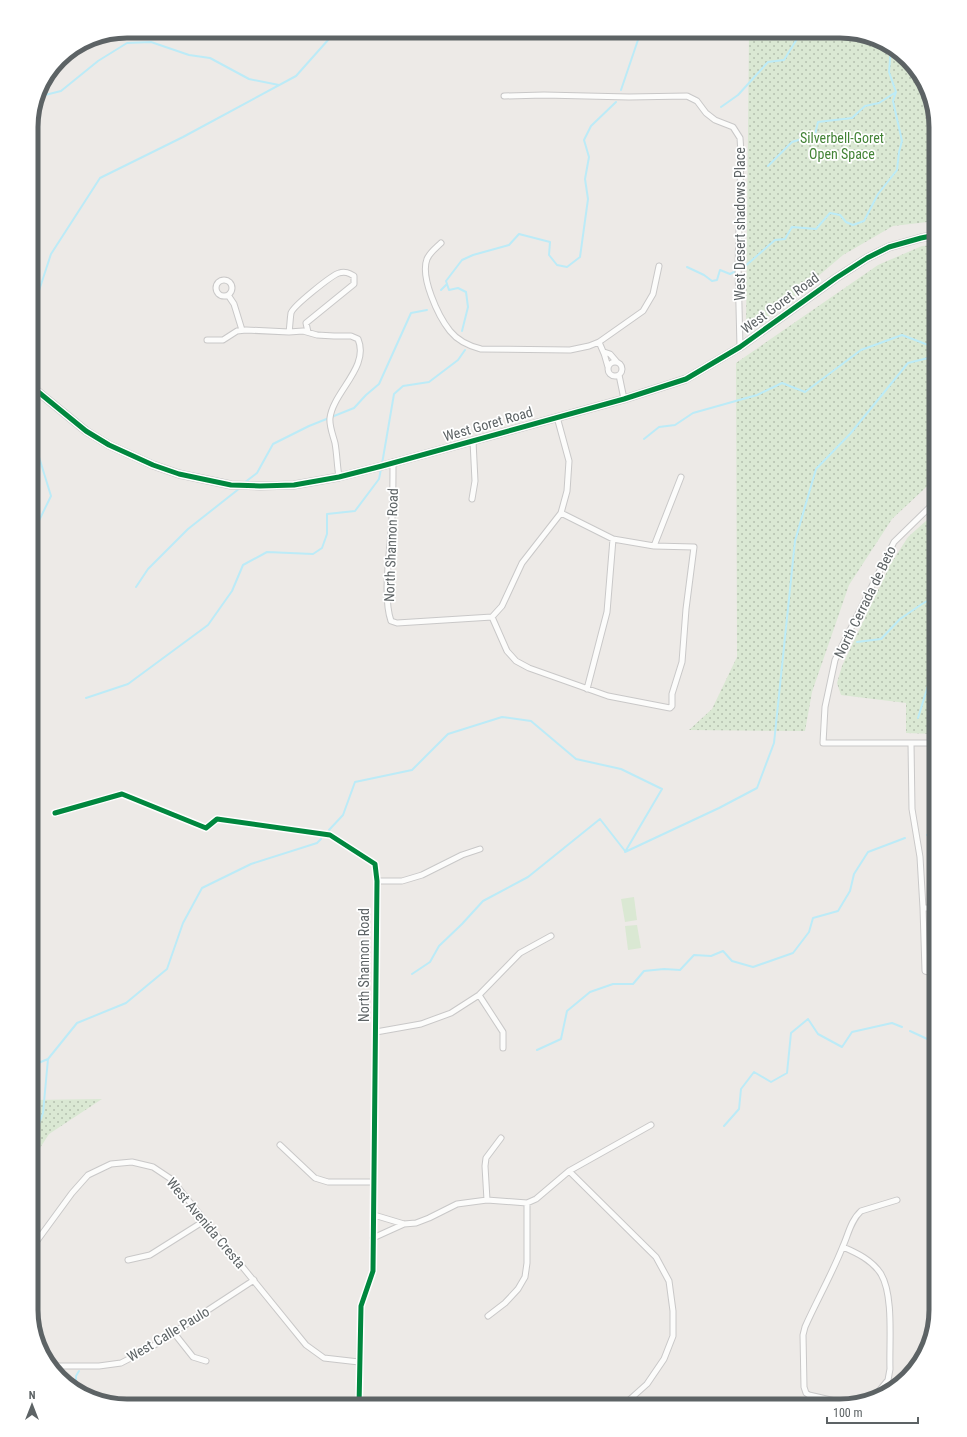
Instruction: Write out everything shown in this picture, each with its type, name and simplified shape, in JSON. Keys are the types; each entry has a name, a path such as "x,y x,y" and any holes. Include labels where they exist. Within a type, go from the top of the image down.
{"street":[{"name":"West Desert shadows Place","path":"504,96 687,96 697,101 706,113 715,120 733,127 740,138 741,153 738,267 740,347"},
{"name":"West Goret Road","path":"38,392 86,431 109,445 153,465 179,474 231,485 294,485 339,477 474,441 624,399 686,379 740,347 836,278 867,258 889,247 929,236"},
{"path":"442,243 432,251 427,259 425,271 431,295 450,331 470,346 487,349 570,350 599,342 643,311 653,294 659,266"},
{"path":"289,332 291,312 296,305 304,300 316,288 338,273 348,272 354,276 354,284 306,323 308,332"},
{"path":"228,295 234,304 242,330"},
{"path":"207,340 223,340 237,331 242,330 289,332 303,331 317,335 351,336 358,339 361,346 360,358 350,380 335,404 330,419 339,477"},
{"path":"599,342 604,352 610,374 615,376 619,375"},
{"path":"604,352 610,354 622,366 622,372 619,375 624,399"},
{"path":"608,368 611,363 616,361"},
{"path":"557,417 569,461 567,491 561,513 522,563 502,606 492,617 507,651 516,661 529,668 608,696 670,708 673,703 672,694 682,662 686,609 694,548 654,546 613,539 561,513"},
{"path":"472,499 475,481 474,441"},
{"name":"North Shannon Road","path":"393,462 392,517 387,584 389,615 391,621 397,623 492,617"},
{"path":"654,546 681,476"},
{"name":"North Cerrada de Beto","path":"911,743 822,743 825,707 835,660 894,542 929,508"},
{"path":"587,689 607,612 613,539"},
{"path":"929,743 911,743 912,809 920,857 925,971 929,972"},
{"name":"North Shannon Road","path":"55,813 122,794 206,828 217,819 330,835 376,864 376,1032 373,1271 361,1306 359,1399"},
{"path":"377,881 402,881 422,875 462,855 480,849"},
{"path":"923,908 929,908"},
{"path":"376,1032 421,1024 451,1013 479,995 520,953 551,936"},
{"path":"479,995 503,1032 503,1048"},
{"path":"373,1238 404,1224 429,1218 457,1204 487,1200 527,1203 536,1199 569,1171 651,1125"},
{"path":"487,1200 486,1158 501,1138"},
{"path":"280,1145 315,1178 328,1182 374,1182"},
{"name":"West Avenida Cresta","path":"38,1239 72,1193 88,1176 111,1164 132,1162 153,1167 171,1179 306,1345 324,1358 360,1362"},
{"path":"569,1171 656,1257 669,1281 673,1311 673,1336 664,1359 647,1384 630,1399"},
{"path":"826,1399 809,1395 806,1393 804,1387 804,1327 858,1213 897,1200"},
{"path":"488,1316 505,1303 518,1289 525,1277 527,1263 527,1203"},
{"path":"374,1215 404,1224"},
{"path":"128,1260 150,1255 204,1220"},
{"path":"843,1246 866,1259 880,1273 885,1283 890,1300 890,1369 888,1380 881,1388"},
{"name":"West Calle Paulo","path":"58,1366 99,1366 122,1363 174,1333 254,1280"},
{"path":"174,1333 193,1357 206,1361"}],"green space":[{"name":"Silverbell-Goret Open Space","path":"749,38 846,38 863,41 874,45 894,56 911,73 926,104 929,127 929,222 893,226 843,255 784,305 746,333"},
{"path":"922,246 929,246 929,485 892,519 849,585 812,692 805,731 689,730 712,709 737,657 736,363 878,265"},
{"path":"929,518 929,734 906,733 906,703 841,695 837,683 842,666 890,565 908,537"},
{"path":"634,897 637,920 625,922 621,899"},
{"path":"637,925 641,948 628,950 625,926"},
{"path":"102,1099 49,1134 38,1151 38,1100"}],"waterway":[{"path":"38,294 51,254 100,178 183,137 296,76 330,38"},
{"path":"621,90 639,38"},
{"path":"721,107 738,95 768,62 784,60 798,38"},
{"path":"44,95 61,91 98,61 127,43 151,42 189,55 210,58 249,79 279,85"},
{"path":"742,269 775,240 785,239 792,227 816,229 830,213 840,215 846,222 853,225 864,221 878,194 897,170 902,141 893,101 896,92 889,72 890,54"},
{"path":"768,166 792,142 815,135 818,122 852,118 865,106 879,103 896,92"},
{"path":"462,331 468,307 466,292 458,288 449,290 446,281 462,260 473,255 509,245 519,234 550,242 549,255 557,265 567,267 580,257 588,199 585,179 589,157 584,140 591,126 616,102"},
{"path":"687,267 704,275 712,281 717,280 720,270 730,274 734,272"},
{"path":"441,290 447,284"},
{"path":"244,483 257,473 273,444 309,426 354,408 379,384 411,313 427,310"},
{"path":"644,439 659,427 675,425 693,413 757,395 782,383 805,392 861,350 902,335 929,345"},
{"path":"382,464 394,394 403,386 429,382 458,360 465,350"},
{"path":"329,830 343,815 355,782 412,770 448,734 502,717 531,721 576,759 621,769 662,789 625,852 719,808 757,788 774,743 795,541 816,469 850,434 908,363 929,358"},
{"path":"38,454 51,496 38,523"},
{"path":"86,698 128,684 208,625 232,591 243,565 267,552 313,554 322,548 327,534 327,514 355,511 379,479 381,469"},
{"path":"136,587 148,569 188,529 240,488"},
{"path":"857,642 881,639 900,619 929,600"},
{"path":"918,718 929,682"},
{"path":"412,974 430,962 439,946 483,901 528,877 600,819 625,851"},
{"path":"537,1050 561,1039 567,1011 590,992 613,984 633,984 644,971 664,969 680,970 694,955 711,956 723,951 732,961 753,967 793,953 809,932 813,918 838,911 850,891 854,874 868,852 905,838"},
{"path":"38,1126 43,1113 48,1059 77,1023 126,1003 167,969 183,923 202,888 251,864 317,843 321,839"},
{"path":"724,1126 739,1109 741,1089 754,1072 771,1082 787,1073 791,1033 808,1019 818,1034 842,1047 852,1032 892,1023 902,1027"},
{"path":"910,1031 929,1040"},
{"path":"38,1063 48,1059"},
{"path":"76,1383 76,1376 79,1371"}],"cycle path":[{"path":"38,392 86,431 109,445 153,465 179,474 231,485 294,485 339,477 382,466 624,399 686,379 740,347 836,278 867,258 889,247 929,236"},
{"path":"55,813 122,794 206,828 217,819 330,835 375,864 377,881 373,1271 361,1306 359,1399"}]}
